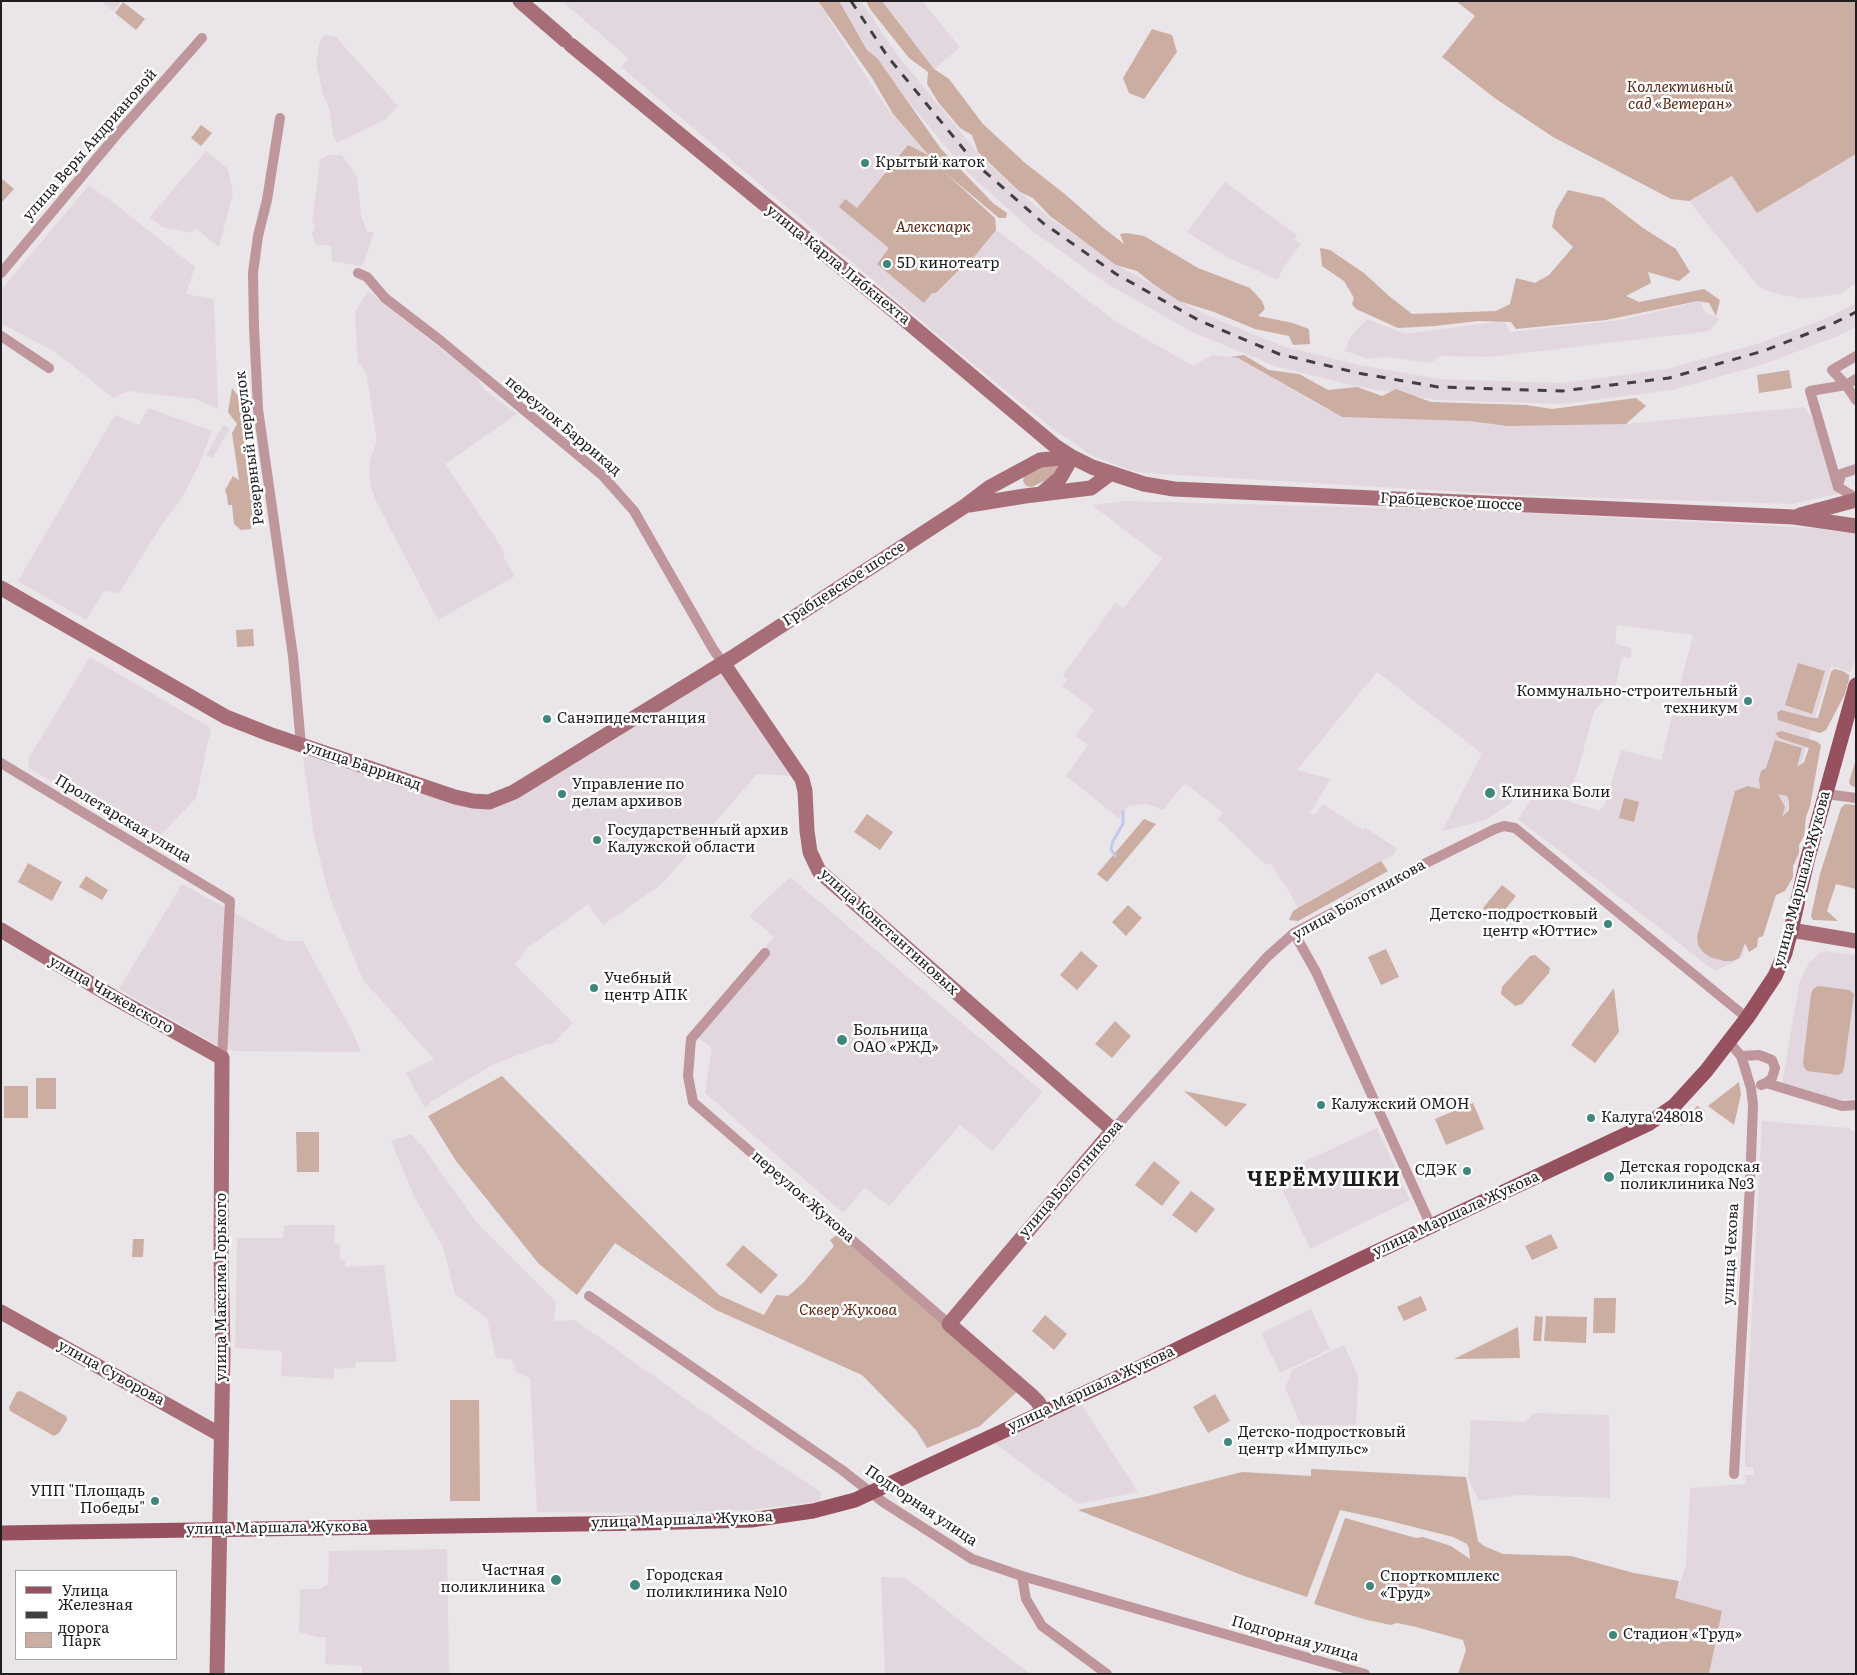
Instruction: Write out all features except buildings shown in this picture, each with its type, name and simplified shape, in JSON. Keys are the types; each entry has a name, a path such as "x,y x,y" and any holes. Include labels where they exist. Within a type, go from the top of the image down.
{"main road":[{"name":"улица Маршала Жукова","path":"1,1533 751,1520 813,1511 855,1500 1151,1362 1648,1124 1674,1106 1706,1071 1747,1018 1775,976 1785,953 1807,861 1856,685"}],"street":[{"name":"улица Карла Либкнехта","path":"520,1 568,43 1042,433 1072,457 1110,474"},
{"name":"улица Веры Андриановой","path":"1,274 118,133 202,38"},
{"name":"Резервный переулок","path":"280,118 267,200 258,236 253,274 254,327 258,409 293,656 301,745"},
{"name":"переулок Баррикад","path":"358,273 367,277 385,298 441,341 603,476 634,510 713,649 723,663"},
{"path":"1,336 49,368"},
{"path":"1856,356 1832,370 1846,385 1856,400"},
{"path":"1856,379 1846,385 1810,391 1838,487 1856,499"},
{"path":"1033,463 1040,446 1042,433"},
{"path":"1033,463 1040,460 1072,457"},
{"path":"1041,494 1060,478 1072,457"},
{"name":"Грабцевское шоссе","path":"723,663 965,506 990,487 1033,463"},
{"path":"1838,487 1841,474 1856,469"},
{"path":"1018,472 1016,478 1018,485 1026,496"},
{"name":"Грабцевское шоссе","path":"965,506 1091,488 1110,474 1144,484 1183,490 1794,517"},
{"path":"1794,517 1856,499"},
{"path":"1794,517 1856,526"},
{"name":"улица Баррикад","path":"1,588 219,714 301,745 455,797 473,801 489,802 514,792 723,663"},
{"name":"улица Константиновых","path":"723,663 802,779 805,790 810,852 819,871 1113,1130"},
{"name":"Пролетарская улица","path":"1,763 230,901"},
{"path":"1826,794 1856,798"},
{"name":"улица Болотникова","path":"949,1324 1113,1130 1267,957 1294,934 1495,828 1504,826 1515,828 1747,1018"},
{"name":"улица Максима Горького","path":"217,1674 223,1351 221,1262 222,1058 230,901"},
{"name":"улица Чижевского","path":"1,930 113,997 222,1058"},
{"path":"1791,930 1856,940"},
{"path":"1294,934 1316,972 1432,1226"},
{"name":"переулок Жукова","path":"765,953 691,1039 688,1076 693,1102 1032,1396 1043,1411"},
{"name":"улица Чехова","path":"1728,1041 1741,1056 1751,1088 1753,1105 1734,1474"},
{"path":"1741,1056 1760,1056 1772,1060 1775,1068 1772,1078 1766,1083 1751,1088"},
{"path":"1766,1083 1842,1106 1856,1105"},
{"name":"Подгорная улица","path":"589,1296 842,1470 870,1492 972,1559 1022,1576 1366,1674"},
{"name":"улица Суворова","path":"1,1312 221,1435"},
{"path":"1022,1576 1026,1599 1042,1626 1107,1674"}],"shaded area":[{"path":"101,1 121,1 114,12"},
{"path":"562,1 818,1 886,107 947,177 995,218 996,230 1118,323 1193,366 1212,355 1238,358 1343,417 1626,424 1804,407 1818,427 1837,494 1792,504 1515,495 1145,473 1129,470 1091,455 1048,425 944,340 621,67 628,58"},
{"path":"836,1 861,1 895,52 981,157 1048,217 1121,267 1204,314 1282,346 1359,365 1439,379 1562,383 1667,369 1760,343 1827,318 1856,303 1856,327 1767,363 1672,390 1563,404 1437,400 1355,386 1275,366 1194,333 1109,285 1035,233 966,171 878,65"},
{"path":"882,1 922,1 960,47 934,69"},
{"path":"325,35 336,37 398,106 386,119 337,143 333,134 329,107 323,94 316,63 320,41"},
{"path":"206,151 228,169 233,193 219,247 195,228 191,233 162,227 150,217"},
{"path":"1856,154 1856,283 1841,294 1801,299 1767,291 1757,285 1689,201 1732,176 1757,212"},
{"path":"328,155 342,155 357,177 361,215 367,232 374,232 364,263 360,266 332,261 331,245 316,245 312,234 316,225 312,224 320,160"},
{"path":"1225,182 1297,235 1294,239 1301,244 1283,268 1278,280 1227,257 1187,232"},
{"path":"89,185 195,267 186,294 214,299 218,409 195,399 128,391 113,398 55,352 1,323 1,290"},
{"path":"368,291 475,376 484,389 517,414 445,464 503,549 504,558 515,576 438,620 376,501 371,486 369,475 370,460 377,441 366,372 358,363 355,312"},
{"path":"1701,301 1704,311 1719,319 1710,331 1489,357 1440,356 1431,363 1385,357 1369,359 1345,351 1351,336 1367,319 1405,334 1504,321 1510,332 1621,320"},
{"path":"148,408 212,431 198,467 180,501 161,526 119,593 104,591 86,620 18,581 115,415 139,425"},
{"path":"223,425 230,429 212,458 206,455"},
{"path":"1125,501 1468,510 1811,528 1856,534 1856,656 1851,672 1831,666 1742,958 1715,971 1518,819 1536,791 1599,811 1605,805 1621,750 1661,760 1693,635 1617,625 1615,643 1632,649 1630,658 1622,657 1615,689 1594,711 1578,770 1568,797 1536,789 1521,794 1517,793 1511,803 1486,820 1442,831 1482,754 1377,672 1297,770 1331,779 1310,813 1315,815 1323,804 1363,830 1365,827 1397,849 1394,854 1298,908 1270,863 1266,865 1218,819 1223,813 1185,783 1163,810 1147,804 1128,806 1119,818 1066,776 1088,745 1076,736 1094,710 1062,686 1067,679 1063,675 1116,602 1123,609 1162,559 1167,562 1092,505"},
{"path":"90,657 211,728 196,798 154,842 29,768 28,759"},
{"path":"718,672 723,672 796,776 757,774 662,884 603,925 588,904 526,949 515,965 573,1023 553,1044 547,1044 492,1065 432,1101 425,1108 406,1073 434,1059 363,980 329,895 314,835 302,751 486,807"},
{"name":"Больница ОАО «РЖД»","path":"790,877 1043,1092 992,1151 960,1125 889,1206 864,1188 843,1213 705,1093 712,1048 692,1033 774,937 749,916"},
{"path":"182,884 285,941 303,941 353,1033 361,1052 235,1051 215,1044 119,989"},
{"path":"1822,951 1856,955 1856,1099 1838,1101 1782,1084 1800,980 1809,963"},
{"path":"1762,1121 1849,1128 1856,1133 1856,1674 1709,1674 1722,1611 1675,1598 1686,1565 1690,1488 1745,1484 1746,1475 1754,1475 1753,1467 1745,1467 1745,1442"},
{"path":"1377,1128 1410,1200 1310,1249 1277,1178 1310,1159"},
{"path":"411,1134 423,1147 477,1223 556,1302 554,1321 575,1320 763,1454 821,1492 820,1501 751,1510 642,1513 537,1512 530,1378 517,1373 512,1360 496,1358 487,1318 455,1294 443,1247 415,1198 391,1141"},
{"path":"284,1225 335,1225 334,1244 340,1245 340,1259 345,1260 345,1267 384,1265 397,1362 356,1362 355,1368 334,1369 334,1379 281,1376 282,1351 235,1348 237,1238 283,1238"},
{"path":"1311,1309 1330,1349 1280,1373 1261,1333"},
{"path":"1344,1345 1358,1376 1356,1425 1301,1425 1285,1388 1292,1370"},
{"path":"1080,1402 1138,1492 1078,1504 993,1442"},
{"path":"1534,1413 1609,1415 1610,1498 1517,1495 1479,1501 1468,1478 1471,1420 1525,1422"},
{"path":"447,1549 449,1674 362,1674 362,1666 325,1664 326,1637 299,1632 300,1589 320,1589 328,1584 329,1551"},
{"path":"881,1577 905,1578 1030,1674 885,1674"}],"green space":[{"name":"Алекспарк","path":"818,1 839,1 867,50 877,58 941,149 993,203 1007,213 1006,218 999,218 943,171 995,218 996,230 969,263 967,262 936,293 932,293 924,303 877,264 889,248 839,207 845,199 857,208 908,145 928,155 938,166 893,114 872,78"},
{"path":"866,1 882,1 934,69 949,79 983,124 1024,162 1124,244 1120,234 1127,233 1144,236 1198,268 1250,288 1262,301 1265,309 1258,316 1293,323 1309,329 1310,344 1293,345 1289,336 1255,329 1214,312 1179,301 1137,271 1116,265 1050,216 1033,198 1020,192 978,152 972,135 960,128 938,102 927,84 928,72 909,58 870,9"},
{"name":"Коллективный сад «Ветеран»","path":"1456,1 1856,1 1856,154 1757,213 1732,176 1689,201 1671,199 1553,137 1496,99 1442,57 1475,16"},
{"path":"123,2 145,19 136,30 115,13"},
{"path":"1152,29 1172,35 1177,52 1144,99 1129,93 1123,78"},
{"path":"201,125 212,133 201,146 191,138"},
{"path":"1,178 14,189 1,203"},
{"path":"1568,190 1604,198 1643,228 1676,249 1690,272 1679,281 1648,272 1651,283 1626,296 1639,302 1704,289 1720,300 1716,316 1709,303 1698,301 1606,320 1516,329 1511,322 1478,321 1398,328 1356,309 1352,304 1354,298 1344,281 1322,266 1320,248 1330,250 1364,273 1412,314 1496,311 1510,304 1516,278 1535,283 1549,275 1573,247 1552,227 1556,210"},
{"path":"1244,355 1269,370 1299,374 1328,390 1357,387 1382,396 1396,389 1431,402 1526,405 1552,409 1636,398 1646,406 1626,424 1508,426 1469,421 1342,417 1238,358 1230,357"},
{"path":"1789,370 1792,388 1759,393 1757,375"},
{"path":"232,388 242,401 255,507 251,529 241,530 234,524 232,505 228,505 225,490 233,476 239,480 232,433 237,424 228,412"},
{"path":"1043,464 1056,465 1058,467 1056,472 1048,479 1032,487 1026,486 1023,481 1024,476"},
{"path":"253,629 254,646 237,647 236,630"},
{"path":"1798,663 1825,671 1812,714 1785,705"},
{"path":"1834,669 1849,675 1849,679 1845,694 1826,730 1820,733 1778,720 1777,713 1781,710 1818,718 1831,672"},
{"path":"1781,731 1816,741 1821,745 1810,806 1806,817 1804,836 1799,845 1799,853 1793,866 1793,877 1785,891 1776,895 1763,936 1758,938 1757,947 1749,952 1745,943 1739,958 1732,961 1724,961 1710,957 1703,952 1698,945 1697,937 1735,791 1748,786 1760,789 1759,779 1761,771 1766,768 1775,740 1802,748 1797,767 1804,762 1809,748 1779,738 1775,733","holes":["1778,794 1787,796 1789,810 1782,817 1785,807"]},
{"path":"1856,759 1856,787 1851,786 1849,782"},
{"path":"1624,798 1639,802 1634,822 1619,818"},
{"path":"1845,804 1856,805 1856,889 1836,884 1827,911 1838,921 1813,920 1811,916 1820,874 1841,808"},
{"path":"867,814 893,832 880,850 854,832"},
{"path":"1144,819 1156,824 1107,882 1097,874"},
{"path":"1381,861 1388,871 1298,921 1289,920 1293,911"},
{"path":"28,863 62,882 52,901 18,882"},
{"path":"86,876 108,890 102,900 79,887"},
{"path":"1502,885 1516,896 1497,920 1483,908"},
{"path":"1128,905 1142,918 1126,936 1112,922"},
{"path":"1386,949 1399,977 1381,985 1368,957"},
{"path":"1081,951 1098,966 1077,990 1060,975"},
{"path":"1535,955 1550,968 1549,973 1522,1004 1515,1006 1501,994 1502,987 1530,956"},
{"path":"1818,986 1849,990 1854,994 1844,1068 1842,1073 1838,1075 1807,1071 1803,1063 1811,994 1813,989"},
{"path":"1614,988 1619,1032 1595,1063 1571,1045"},
{"path":"1115,1021 1131,1036 1112,1058 1095,1044"},
{"name":"Сквер Жукова","path":"502,1076 719,1295 764,1315 776,1295 788,1296 803,1283 834,1246 830,1240 838,1234 1019,1390 980,1426 927,1448 916,1430 862,1375 716,1310 615,1243 577,1295 539,1264 456,1161 428,1116"},
{"path":"36,1078 56,1078 56,1109 36,1109"},
{"path":"1739,1082 1741,1094 1734,1125 1708,1106"},
{"path":"4,1086 28,1086 28,1118 4,1118"},
{"path":"1184,1091 1247,1104 1226,1127"},
{"path":"1473,1103 1484,1129 1446,1145 1435,1119"},
{"path":"1697,1106 1705,1111 1680,1126"},
{"path":"296,1132 319,1132 319,1172 297,1172"},
{"path":"1154,1161 1180,1182 1162,1206 1135,1185"},
{"path":"1191,1191 1215,1209 1196,1233 1172,1215"},
{"path":"1551,1234 1558,1248 1532,1260 1525,1246"},
{"path":"133,1239 144,1239 143,1257 132,1257"},
{"path":"743,1245 778,1275 761,1294 726,1265"},
{"path":"1421,1296 1427,1310 1404,1321 1397,1307"},
{"path":"1594,1298 1616,1298 1615,1333 1593,1333"},
{"path":"1045,1315 1067,1334 1054,1350 1032,1331"},
{"path":"1535,1316 1543,1317 1541,1341 1533,1341"},
{"path":"1546,1316 1587,1317 1586,1343 1544,1341"},
{"path":"1518,1327 1520,1358 1454,1359"},
{"path":"21,1391 66,1416 67,1420 59,1433 54,1436 10,1411 9,1407 17,1392"},
{"path":"1215,1394 1230,1421 1208,1433 1193,1407"},
{"path":"450,1400 479,1400 480,1501 450,1501"},
{"path":"1311,1469 1466,1477 1478,1541 1484,1546 1503,1554 1571,1556 1634,1573 1679,1581 1675,1598 1722,1611 1709,1674 1458,1674 1466,1650 1463,1640 1397,1623 1391,1625 1367,1620 1314,1604 1345,1518 1416,1538 1423,1537 1451,1546 1470,1559 1467,1544 1453,1537 1340,1510 1307,1597 1244,1576 1078,1510 1148,1496 1242,1472 1311,1476"}],"waterway":[{"path":"1115,856 1111,849 1113,841 1123,824 1123,811"}],"railway":[{"path":"851,1 888,57 975,163 1043,223 1116,274 1200,321 1279,354 1358,373 1438,387 1562,391 1669,378 1763,351 1830,325 1856,312"}],"place":[{"name":"Крытый каток","path":"865,163"},
{"name":"5D кинотеатр","path":"887,264"},
{"name":"Коммунально-строительный техникум","path":"1748,701"},
{"name":"Санэпидемстанция","path":"547,719"},
{"name":"Клиника Боли","path":"1490,793"},
{"name":"Управление по делам архивов","path":"562,794"},
{"name":"Государственный архив Калужской области","path":"597,840"},
{"name":"Детско-подростковый центр «Юттис»","path":"1608,924"},
{"name":"Учебный центр АПК","path":"594,988"},
{"name":"Больница ОАО «РЖД»","path":"842,1040"},
{"name":"Калужский ОМОН","path":"1321,1105"},
{"name":"Калуга 248018","path":"1591,1118"},
{"name":"СДЭК","path":"1467,1171"},
{"name":"Детская городская поликлиника №3","path":"1609,1177"},
{"name":"Детско-подростковый центр «Импульс»","path":"1228,1442"},
{"name":"УПП \"Площадь Победы\"","path":"155,1501"},
{"name":"Частная поликлиника","path":"556,1580"},
{"name":"Городская поликлиника №10","path":"635,1585"},
{"name":"Спорткомплекс «Труд»","path":"1370,1586"},
{"name":"Стадион «Труд»","path":"1613,1635"}],"district":[{"name":"ЧЕРЁМУШКИ","path":"1324,1180"}]}
